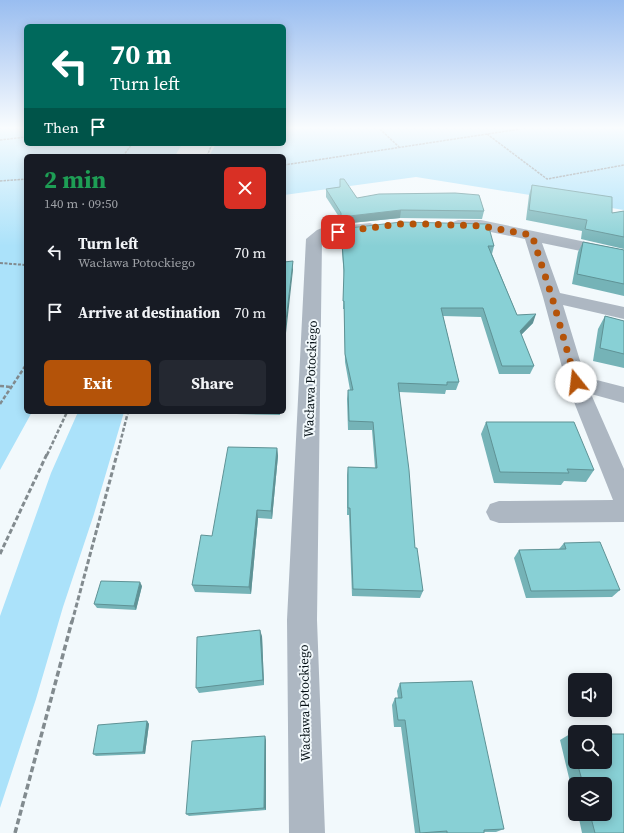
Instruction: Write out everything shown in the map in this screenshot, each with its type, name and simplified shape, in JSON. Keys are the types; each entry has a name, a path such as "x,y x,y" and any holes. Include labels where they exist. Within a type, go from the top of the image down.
{"street":[{"name":"Wacława Potockiego","path":"307,833 302,620 314,239 322,234 392,225"},
{"path":"437,225 481,226 532,235 624,255"},
{"path":"532,235 552,297 576,382 624,498"},
{"path":"552,297 624,313"},
{"path":"576,382 624,395"},
{"path":"499,512 624,511"}],"path":[{"path":"532,168 547,179 608,168"},
{"path":"0,181 24,179"},
{"path":"0,263 24,265"},
{"path":"0,404 24,368"},
{"path":"0,386 12,387"},
{"path":"0,554 66,414"},
{"path":"15,833 127,414"}],"shaded area":[{"path":"0,168 24,168 24,414 31,414 0,470"},
{"path":"286,168 624,168 624,210 416,177 286,195"},
{"path":"77,414 123,414 94,514 63,607 36,699 0,808 0,616 51,473"}],"building":[{"path":"340,179 344,179 357,198 379,194 455,193 479,195 484,211 401,210 341,217 341,213 326,189 340,187"},
{"path":"532,185 612,197 612,213 624,211 624,237 585,229 587,220 529,210"},
{"path":"401,222 488,224 494,246 488,246 517,315 536,314 520,331 534,366 502,366 483,308 441,308 459,382 447,382 447,385 398,383 409,470 415,548 417,548 423,591 353,589 350,508 348,508 348,467 377,468 373,422 349,421 348,390 353,390 345,354 343,301 344,270 341,229"},
{"path":"583,242 624,250 624,284 577,274"},
{"path":"293,261 286,321 286,262"},
{"path":"605,316 624,321 624,354 600,348"},
{"path":"486,422 574,422 594,470 567,469 569,473 500,472"},
{"path":"228,447 277,448 271,511 257,510 249,587 192,585 201,535 212,536"},
{"path":"600,542 620,590 531,591 519,550 566,549 564,543"},
{"path":"101,581 140,582 134,606 94,604"},
{"path":"260,630 263,680 196,688 197,637"},
{"path":"472,681 504,829 484,830 484,833 447,833 447,831 420,833 405,720 398,720 395,698 402,698 400,683"},
{"path":"147,721 143,752 93,754 98,725"},
{"path":"612,734 624,734 624,833 595,833 592,821 612,821 612,777 581,777 579,769 612,769"},
{"path":"265,736 264,808 186,814 192,741"}],"route":[{"path":"338,232 400,224 427,224 481,226 532,235 552,297 576,382"}]}
